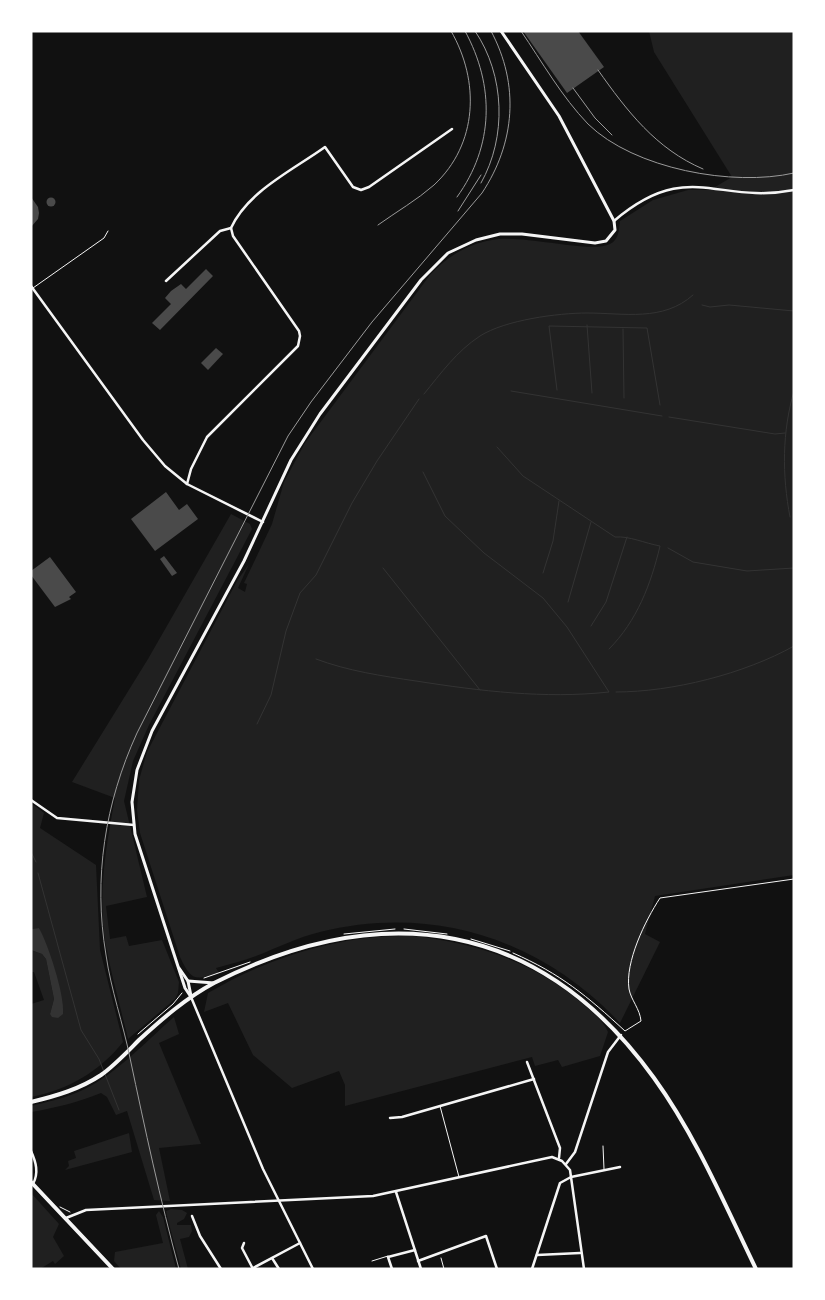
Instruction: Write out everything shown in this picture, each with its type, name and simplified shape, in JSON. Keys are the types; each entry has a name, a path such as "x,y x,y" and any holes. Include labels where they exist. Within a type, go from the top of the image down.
{"main road":[{"path":"31,1102 73,1090 101,1075 156,1025 191,997 214,983 276,958 330,940 396,933 436,936 494,949 537,968 584,1000 621,1035 668,1098 706,1167 756,1269"},
{"path":"32,1183 112,1269"}],"street":[{"path":"312,1269 278,1200 176,964 134,825 134,786 147,742 307,432 420,280 442,258 470,242 500,234 601,242 614,233 614,222 549,99 501,31"},
{"path":"187,484 191,469 207,438 298,346 300,341 299,331 233,236 231,228 242,209 253,198 325,147 353,187 361,190 369,187 452,129"},
{"path":"614,222 646,198 671,188 683,186 753,192 794,190"},
{"path":"166,281 220,231 231,228"},
{"path":"32,287 153,453 172,473 187,484 262,522"},
{"path":"31,800 57,818 134,825"},
{"path":"176,964 188,981 191,997"},
{"path":"188,981 214,983"},
{"path":"566,1164 574,1152 608,1052 621,1035"},
{"path":"527,1062 560,1148 559,1158"},
{"path":"390,1118 402,1117 534,1079"},
{"path":"31,1151 37,1170 37,1176 32,1183"},
{"path":"65,1219 77,1212 86,1210 343,1198 396,1192 542,1157 559,1158 566,1164 571,1177 580,1253 584,1269"},
{"path":"532,1269 557,1189 563,1180 620,1167"},
{"path":"396,1192 421,1269"},
{"path":"192,1216 200,1236 221,1269"},
{"path":"418,1262 486,1236 497,1269"},
{"path":"244,1243 242,1248 253,1269 300,1244"},
{"path":"392,1269 388,1257 414,1250"},
{"path":"537,1255 580,1253"},
{"path":"272,1258 278,1269"}],"lane":[{"path":"32,287 104,238 108,231"},
{"path":"440,1106 460,1177"},
{"path":"603,1146 604,1170"},
{"path":"372,1261 384,1256 388,1257"}],"path":[{"path":"465,938 509,951 546,967 606,1011 625,1031 642,1021 640,1011 629,988 630,974 637,945 660,898 794,879"},
{"path":"343,934 393,929 449,934"},
{"path":"201,979 252,962"},
{"path":"439,1254 444,1269"}],"shaded area":[{"path":"649,31 794,31 794,875 655,896 645,934 660,942 620,1023 589,994 556,969 520,950 483,936 444,926 403,923 362,924 320,932 251,958 216,968 219,973 199,978 194,977 187,970 180,957 140,833 137,810 139,780 147,752 237,581 249,564 238,588 245,592 247,584 244,583 272,524 284,482 305,443 437,268 458,252 492,240 521,240 587,247 610,244 617,237 620,221 653,200 688,190 710,190 732,177 654,52"},
{"path":"231,514 250,524 252,529 149,725 133,761 124,801 147,897 106,906 110,939 126,936 129,946 162,940 179,982 178,993 175,999 128,1039 103,928 104,872 115,798 72,782 148,659"},
{"path":"31,803 44,813 40,828 96,865 100,950 123,1042 104,1062 82,1078 58,1090 31,1097 31,1004 44,1000 34,972 31,972 31,950 42,954 46,959 54,999 50,1014 58,1018 55,971 39,928 31,929"},
{"path":"39,928 59,983 63,1014 58,1018 52,1017 50,1014 54,999 46,959 42,954 31,950 31,929"},
{"path":"413,936 459,944 503,957 545,977 564,989 597,1016 608,1032 600,1056 562,1067 558,1060 535,1066 532,1057 345,1106 345,1085 339,1071 292,1088 253,1055 228,1003 204,1012 208,993 231,980 281,959 306,950 359,939"},
{"path":"174,1017 179,1034 159,1043 201,1144 159,1148 170,1201 154,1200 127,1111 116,1115 107,1097 101,1093 67,1104 31,1112 31,1106 71,1095 103,1078 128,1059"},
{"path":"129,1133 132,1152 65,1170 69,1166 68,1161 76,1158 74,1151"},
{"path":"31,1193 59,1224 53,1237 64,1256 55,1264 53,1261 40,1269 31,1269"},
{"path":"171,1209 182,1210 187,1213 184,1219 177,1223 177,1225 191,1225 192,1231 189,1237 180,1239 188,1269 181,1269 166,1211"},
{"path":"159,1211 163,1217 176,1269 121,1269 114,1261 115,1252 163,1243 156,1215"}],"building":[{"path":"523,31 578,31 604,67 567,93"},
{"path":"31,197 38,207 39,213 38,219 31,227"},
{"path":"51,197 56,202 51,207 46,202"},
{"path":"206,269 213,276 160,330 152,323 171,304 165,298 181,284 186,289"},
{"path":"216,348 223,354 208,370 201,363"},
{"path":"166,492 179,510 187,504 198,519 155,551 131,519"},
{"path":"164,556 177,573 172,576 160,559"},
{"path":"50,557 76,592 69,597 71,599 55,607 31,575 31,571"}],"waterway":[{"path":"424,394 464,348 491,330 532,318 562,314 656,313 681,304 693,295"},
{"path":"702,305 710,307 729,305 794,311"},
{"path":"587,325 592,393"},
{"path":"557,390 549,326 647,328 660,405"},
{"path":"623,329 624,398"},
{"path":"511,391 662,416"},
{"path":"790,517 784,454 787,422 794,391"},
{"path":"257,724 271,695 286,631 300,593 316,575 352,503 377,461 419,399"},
{"path":"669,417 775,434 785,433"},
{"path":"497,447 523,476 615,537 660,546 642,601 628,626 609,649"},
{"path":"316,659 340,667 378,675 488,691 561,695 609,692 567,627 543,598 484,553 445,516 423,472"},
{"path":"543,573 553,541 559,501"},
{"path":"568,602 591,522"},
{"path":"591,626 606,602 627,537"},
{"path":"668,548 693,562 747,571 794,568"},
{"path":"383,568 480,690"},
{"path":"616,692 660,689 707,680 753,665 794,646"},
{"path":"31,852 36,862"},
{"path":"38,873 81,1030 99,1059 119,1110"}],"railway":[{"path":"378,225 434,185 449,169 459,151 470,111 470,91 467,70 451,31"},
{"path":"457,197 478,157 484,137 486,115 482,73 465,31"},
{"path":"475,31 485,48 492,67 497,86 499,106 495,146 481,183"},
{"path":"179,1269 111,981 102,926 102,869 105,841 117,786 137,733 288,436 311,402 372,322 482,193 493,174 507,134 510,114 510,93 500,51 491,31"},
{"path":"521,31 553,79 588,124 608,140 631,153 685,171 714,176 770,177 794,173"},
{"path":"598,70 620,100 657,140 686,161 703,169"},
{"path":"573,88 595,118 612,135"},
{"path":"458,211 481,175"}]}
